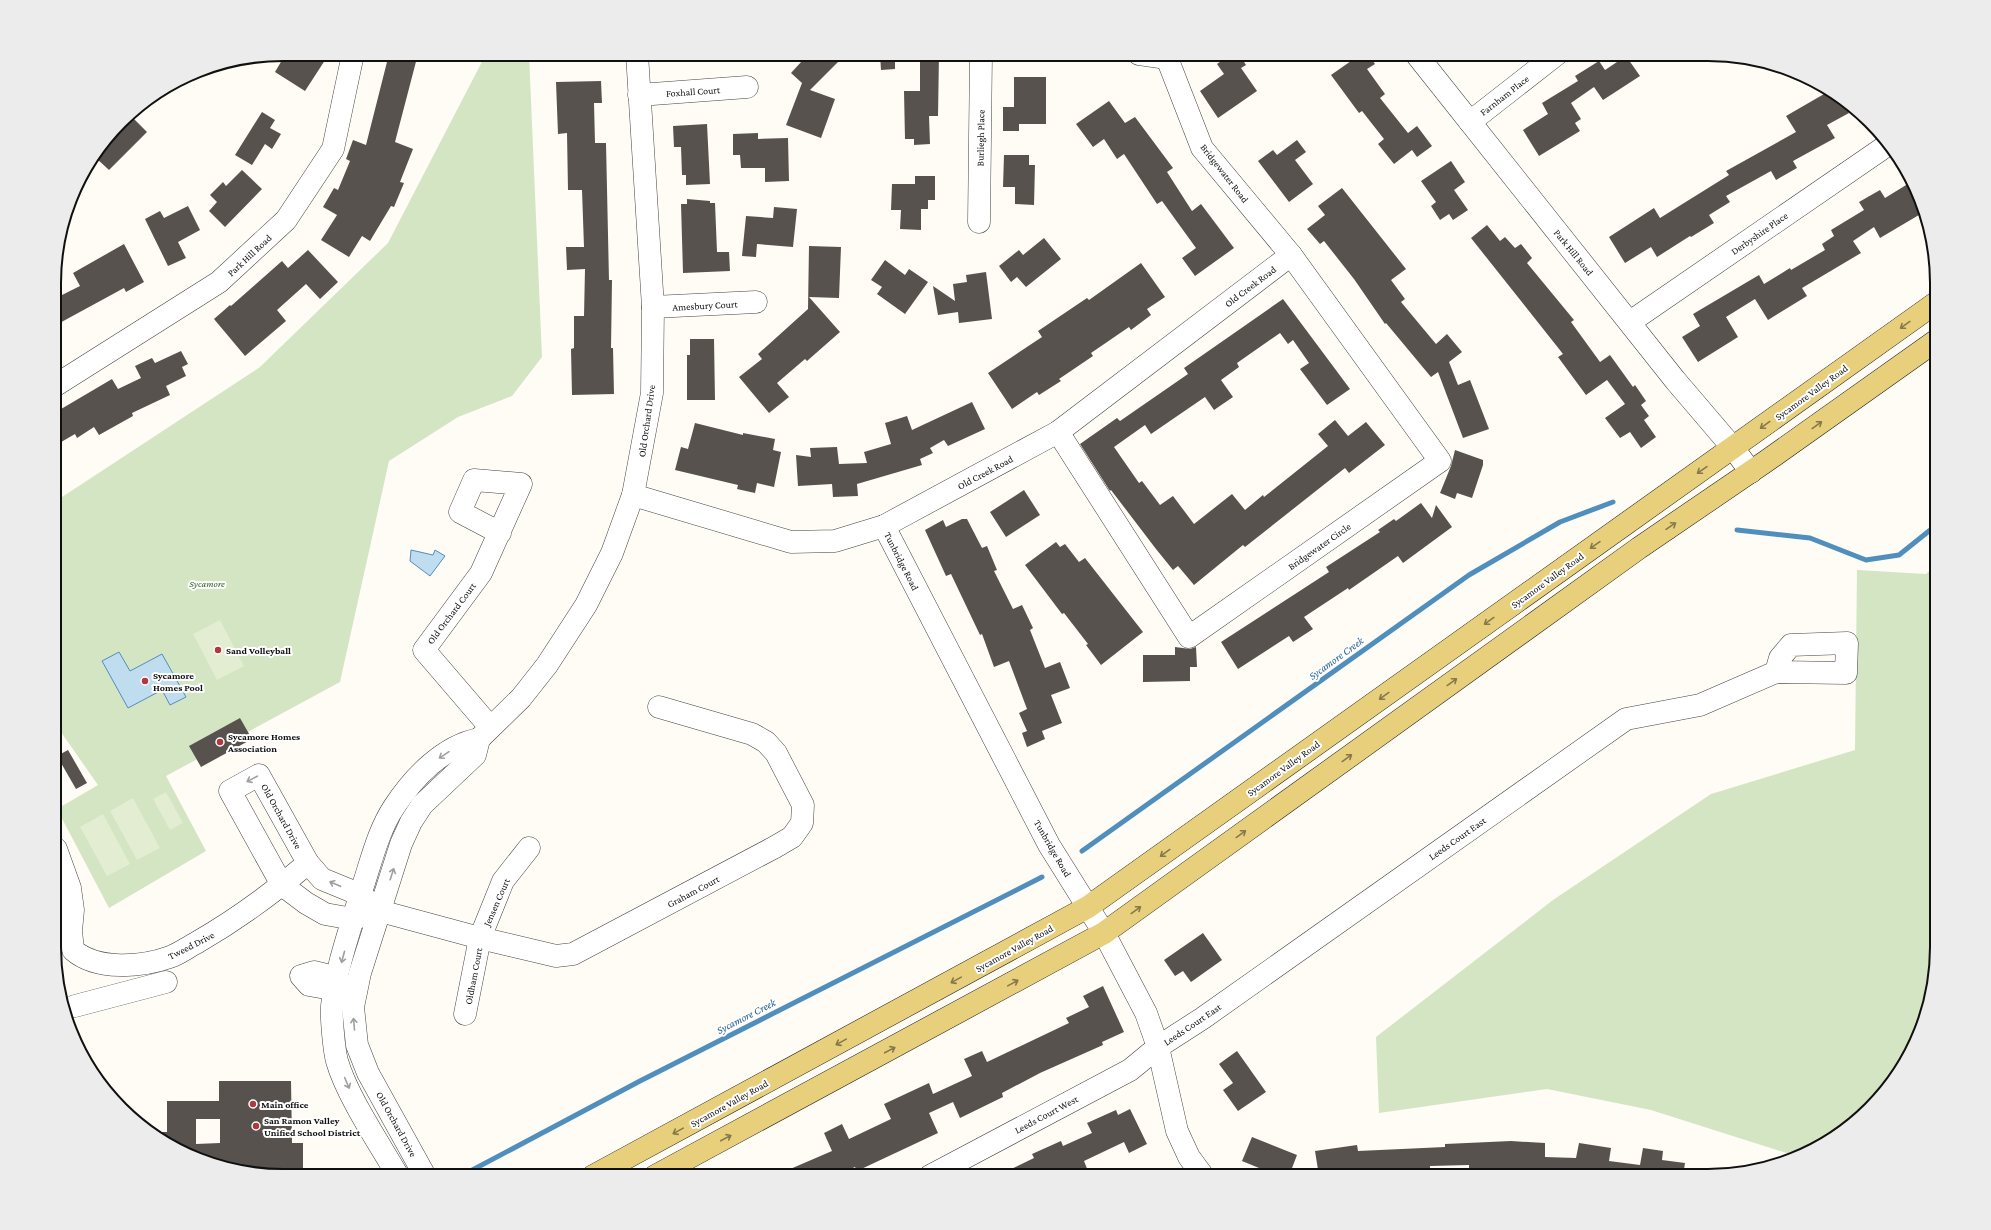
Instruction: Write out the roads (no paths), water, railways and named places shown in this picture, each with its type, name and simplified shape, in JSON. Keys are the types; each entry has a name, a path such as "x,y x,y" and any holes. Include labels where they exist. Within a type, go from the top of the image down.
{"main road":[{"name":"Sycamore Valley Road","path":"606,1169 1088,907 1930,306"},
{"path":"668,1169 1104,933 1639,548 1751,472 1930,344"}],"street":[{"name":"Park Hill Road","path":"61,382 219,282 286,220 333,149 352,61"},
{"name":"Old Orchard Drive","path":"394,1169 352,1096 337,1060 332,1007 346,986 360,973 401,844 411,822 422,805 475,755 485,733 520,698 547,665 586,605 612,553 633,495 652,393 653,307 637,61"},
{"name":"Burliegh Place","path":"979,222 981,61"},
{"name":"Bridgewater Road","path":"1172,61 1202,148 1291,255"},
{"name":"Park Hill Road","path":"1422,61 1675,380 1733,448 1751,472"},
{"name":"Farnham Place","path":"1470,122 1548,61"},
{"name":"Foxhall Court","path":"639,95 748,87"},
{"name":"Derbyshire Place","path":"1630,322 1884,148"},
{"name":"Bridgewater Circle","path":"1058,432 1189,637 1440,461 1291,255"},
{"name":"Old Creek Road","path":"633,495 791,542 835,541 884,526 1058,432 1291,255"},
{"name":"Amesbury Court","path":"653,307 756,302"},
{"name":"Old Orchard Court","path":"485,733 424,650 481,573 500,533 521,484 474,480 460,512 500,533"},
{"name":"Tunbridge Road","path":"884,526 1049,845 1104,933 1146,1013 1158,1047 1177,1131 1189,1157 1198,1169"},
{"name":"Leeds Court East","path":"1158,1047 1203,1018 1626,719 1700,706 1776,672"},
{"name":"Graham Court","path":"380,911 480,938 556,956 573,954 792,837 802,823 803,805 776,754 766,742 752,734 659,707"},
{"name":"Old Orchard Drive","path":"421,1169 368,1073 357,1045 353,1007 346,986 353,919 377,843 392,809 410,784 432,764 464,742 485,733"},
{"name":"Old Orchard Drive","path":"282,885 230,791 259,775 308,863 322,879 361,895 380,911"},
{"name":"Jensen Court","path":"480,938 504,881 529,848"},
{"name":"Tweed Drive","path":"61,863 70,888 73,910 71,931 73,950 82,958 95,963 113,966 140,963 170,957 221,929 282,885 308,863"},
{"path":"282,885 306,903 325,914 353,919 380,911"},
{"name":"Oldham Court","path":"465,1014 480,938"},
{"path":"75,1006 166,982"},
{"name":"Leeds Court West","path":"943,1169 1130,1070 1158,1047"}],"water":[{"path":"411,550 433,555 435,550 445,556 430,576 410,561"},
{"name":"Sycamore Homes Pool","path":"119,652 130,671 162,654 186,697 170,705 162,690 128,708 102,661"}],"waterway":[{"name":"Sycamore Creek","path":"1082,851 1469,575 1560,522 1613,502"},
{"name":"Sycamore Creek","path":"1737,530 1810,538 1866,560 1899,555 1930,530"},
{"name":"Sycamore Creek","path":"474,1169 640,1081 1042,877"}],"place":[{"name":"Sand Volleyball","path":"218,650"},
{"name":"Sycamore Homes Pool","path":"145,681"},
{"name":"Sycamore Homes Association","path":"220,742"},
{"name":"Main office","path":"253,1104"},
{"name":"San Ramon Valley Unified School District","path":"256,1126"}],"park label":[{"name":"Sycamore","path":"207,583"}]}
